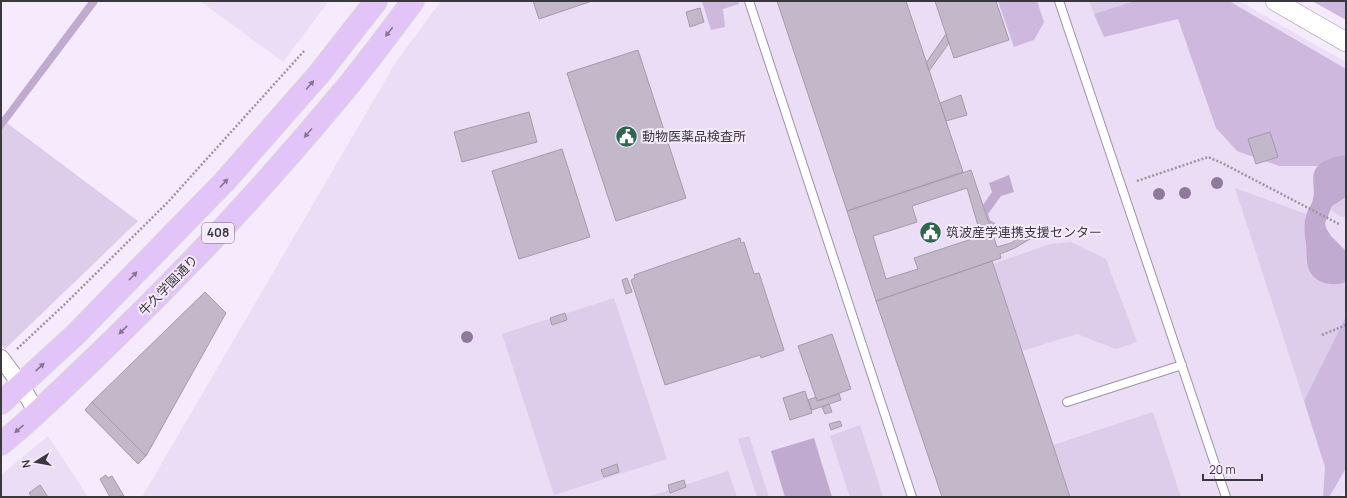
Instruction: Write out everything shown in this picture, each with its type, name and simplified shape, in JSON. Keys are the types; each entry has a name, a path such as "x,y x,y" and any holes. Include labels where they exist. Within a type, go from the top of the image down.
{"highway":[{"name":"408","path":"1,403 21,386 126,284 225,181 319,74 376,1"},
{"name":"牛久学園通り","path":"1,444 37,413 146,308 207,245 278,168 343,92 413,1"}],"street":[{"path":"1275,1 1346,42"},
{"path":"2,360 21,386 37,413"}],"lane":[{"path":"748,1 912,497"},
{"path":"1060,1 1226,497"},
{"path":"1067,402 1182,365"}],"path":[{"path":"2,360 65,304 167,204 305,50"},
{"path":"1137,181 1208,158 1222,163 1339,224"},
{"path":"1322,335 1346,325"}],"shaded area":[{"path":"89,1 99,1 1,131 1,119"},
{"path":"200,1 329,1 283,62"},
{"path":"441,1 1239,1 1346,62 1346,490 1342,497 142,497 396,62"},
{"path":"702,1 738,1 739,4 723,9 725,27 711,30"},
{"path":"998,1 1037,1 1044,22 1034,40 1014,47"},
{"path":"1089,1 1134,1 1094,14"},
{"path":"1134,1 1229,1 1346,69 1346,155 1329,159 1318,166 1279,166 1237,151 1216,128 1178,19 1104,37 1094,14"},
{"path":"1312,1 1346,1 1346,20"},
{"path":"7,123 138,221 5,349 1,344 1,131"},
{"path":"1346,155 1346,197 1332,206 1325,223 1331,236 1346,251 1346,282 1330,284 1315,278 1308,268 1304,231 1307,214 1314,195 1313,178 1315,170 1327,160"},
{"path":"1009,175 1014,192 1001,196 988,214 990,220 995,223 996,231 992,232 983,205 992,192 989,183"},
{"path":"1235,188 1306,214 1305,241 1309,270 1315,278 1325,283 1336,284 1346,282 1346,316 1304,401"},
{"path":"1346,197 1346,217 1342,217 1331,210 1332,206"},
{"path":"1071,242 1106,259 1137,342 1116,349 1077,334 1022,351 993,264 1050,244"},
{"path":"614,298 667,459 554,495 502,334"},
{"path":"1346,316 1346,468 1329,497 1323,497 1325,467 1304,401"},
{"path":"1153,412 1181,497 1070,497 1053,445"},
{"path":"860,425 883,497 850,497 830,436"},
{"path":"48,436 88,497 1,497 1,475"},
{"path":"749,436 769,497 757,497 738,439"},
{"path":"814,438 832,497 785,497 771,451"},
{"path":"728,471 737,497 647,497"}],"building":[{"path":"533,1 592,1 539,19"},
{"path":"777,1 906,1 963,172 847,211"},
{"path":"935,1 996,1 1009,40 954,58"},
{"path":"700,8 704,22 690,27 686,12"},
{"path":"946,34 949,43 929,71 926,63"},
{"path":"638,50 686,198 616,221 567,73"},
{"path":"961,95 967,115 946,121 940,103"},
{"path":"529,112 537,142 462,162 454,132"},
{"path":"1270,132 1278,157 1256,164 1248,139"},
{"path":"562,149 590,237 519,259 492,171"},
{"path":"971,170 997,247 1011,243 1026,233 1030,239 1015,248 1000,254 1001,258 876,301 847,211","holes":["967,188 981,236 914,258 918,269 886,279 873,236 917,222 912,206"]},
{"path":"740,238 741,243 744,242 754,274 759,273 784,350 761,358 760,355 665,385 631,280 635,278 634,275"},
{"path":"992,261 1070,497 942,497 876,301"},
{"path":"627,278 632,292 626,294 622,280"},
{"path":"205,292 226,313 146,456 92,402"},
{"path":"565,313 567,320 552,325 550,318"},
{"path":"832,334 851,389 817,401 798,346"},
{"path":"805,391 812,413 790,420 783,398"},
{"path":"839,394 841,400 812,410 808,400 816,397 817,401"},
{"path":"92,402 146,456 138,464 85,410"},
{"path":"829,404 832,412 825,414 822,407"},
{"path":"840,421 842,426 831,430 829,424"},
{"path":"617,464 619,472 604,477 601,470"},
{"path":"106,475 108,478 112,476 124,496 110,497 100,479"},
{"path":"684,480 686,487 670,493 668,485"},
{"path":"40,485 48,497 32,497 29,493"}],"place":[{"name":"動物医薬品検査所","path":"626,136"},
{"name":"筑波産学連携支援センター","path":"930,232"}]}
